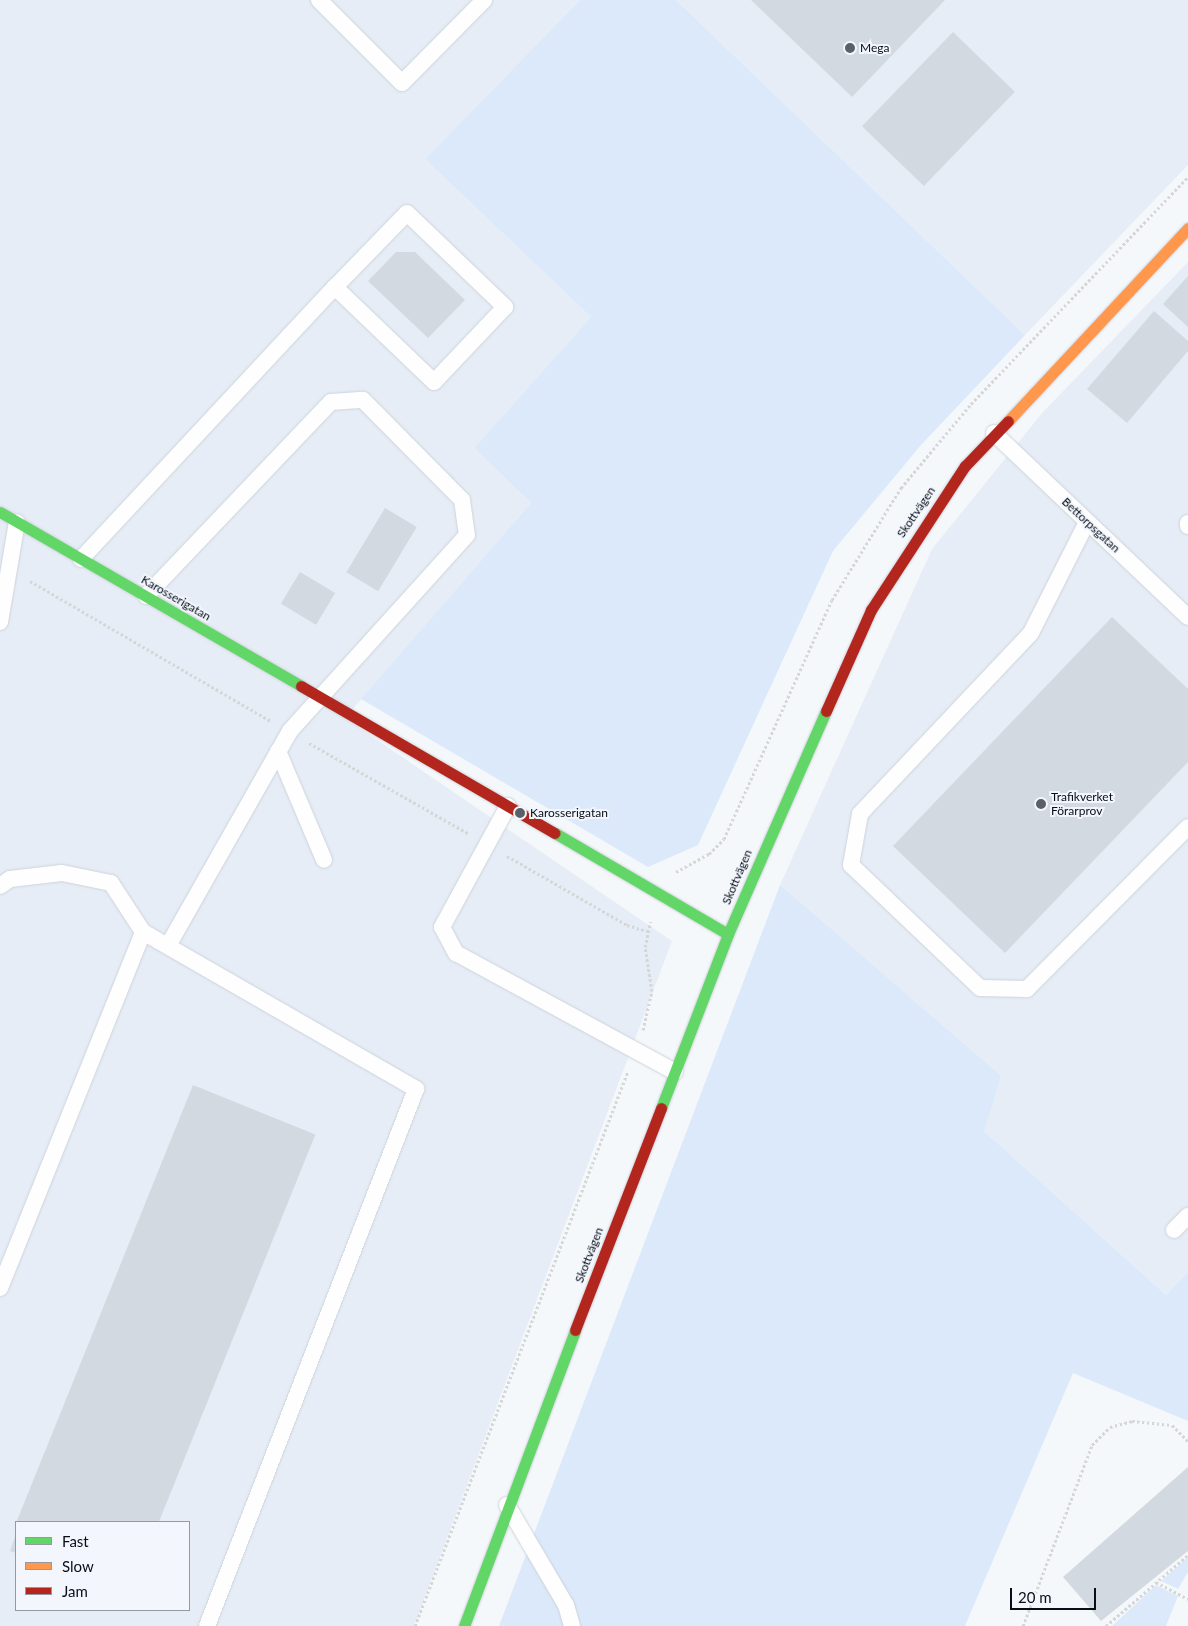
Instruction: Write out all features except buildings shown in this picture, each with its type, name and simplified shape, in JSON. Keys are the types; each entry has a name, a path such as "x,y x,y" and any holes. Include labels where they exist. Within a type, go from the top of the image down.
{"street":[{"name":"Skottvägen","path":"464,1626 507,1505 728,934 871,610 942,497 994,433 1188,228"},
{"name":"Karosserigatan","path":"0,512 728,934"}],"lane":[{"path":"319,0 402,83 484,0"},
{"path":"81,559 336,287 407,213 505,307 434,382 336,287"},
{"path":"146,596 330,402 363,400 462,500 467,535 290,731 168,946"},
{"name":"Bettorpsgatan","path":"994,433 1188,618"},
{"path":"0,622 17,522"},
{"path":"1087,522 1031,633 860,814 851,865 980,988 1027,989 1188,827"},
{"path":"278,751 324,860"},
{"path":"508,806 442,927 456,953 675,1072"},
{"path":"0,886 10,879 62,873 111,883 144,932 416,1089 208,1626"},
{"path":"0,1288 144,932"},
{"path":"1174,1230 1188,1216"},
{"path":"507,1505 566,1604 572,1626"}],"path":[{"path":"8,568 628,926 647,931"},
{"path":"1022,1626 1092,1445 1110,1427 1132,1422 1172,1425 1188,1440"},
{"path":"1106,1626 1188,1555"},
{"path":"1156,1582 1188,1599"}],"shaded area":[{"path":"0,0 580,0 425,159 591,317 474,448 531,503 345,718 672,941 414,1626 0,1626"},
{"path":"580,0 676,0 1025,335 921,445 833,551 698,845 648,867 361,699 531,503 474,448 591,317 425,159"},
{"path":"676,0 1188,0 1188,165 1025,335"},
{"path":"1188,262 1188,1272 1166,1295 984,1131 780,885 932,549 1043,412"},
{"path":"780,885 1001,1076 984,1131 1166,1295 1188,1272 1188,1421 1073,1373 965,1626 499,1626"},
{"path":"1188,1557 1188,1572 1178,1589 1161,1581"},
{"path":"1156,1585 1178,1596 1166,1626 1112,1626"}],"traffic: fast":[{"path":"0,512 301,686"},
{"path":"661,1108 728,934 826,711"},
{"path":"555,833 728,934"},
{"path":"464,1626 575,1330"}],"traffic: slow":[{"path":"1008,421 1188,228"}],"traffic: jam":[{"path":"826,711 871,610 965,466 1008,421"},
{"path":"301,686 555,833"},
{"path":"575,1330 661,1108"}],"place":[{"name":"Mega","path":"850,48"},
{"name":"Trafikverket Förarprov","path":"1041,804"},
{"name":"Karosserigatan","path":"520,813"}]}
